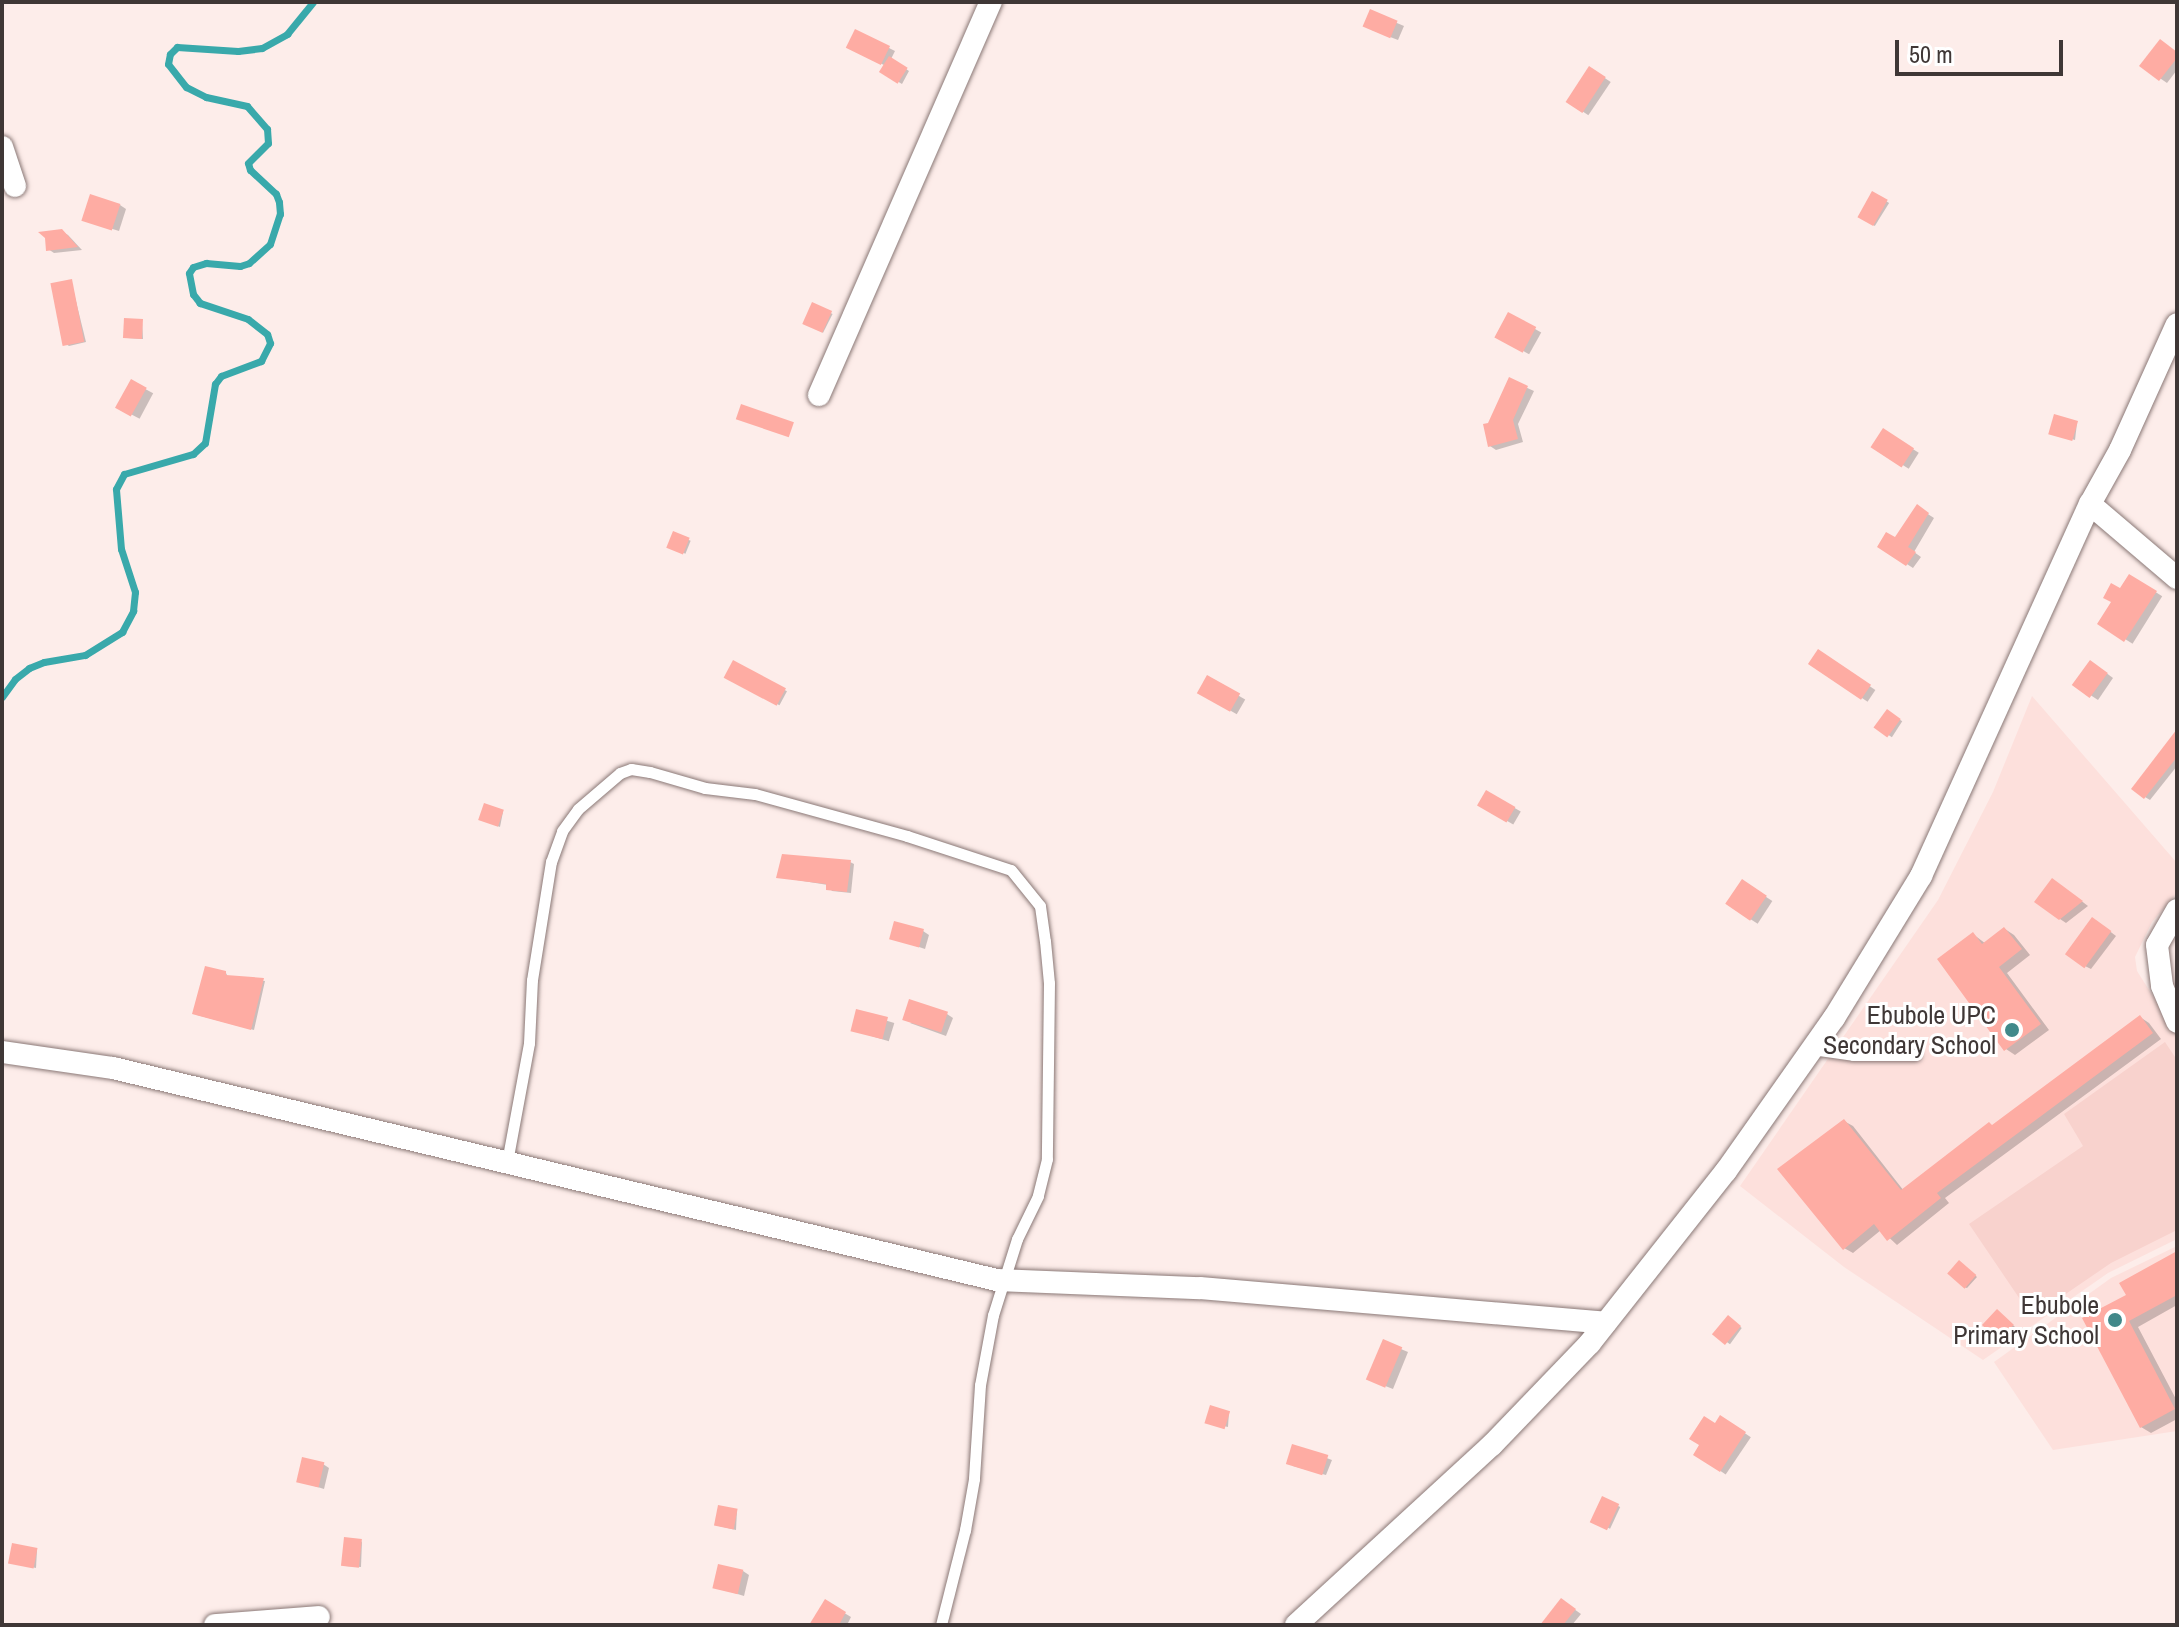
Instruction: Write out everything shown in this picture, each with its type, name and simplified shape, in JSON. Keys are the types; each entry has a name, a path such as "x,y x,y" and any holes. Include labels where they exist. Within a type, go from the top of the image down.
{"street":[{"path":"819,395 991,2"},
{"path":"2,147 15,186"},
{"path":"1296,1625 1529,1409 1605,1323 1726,1171 1811,1049 1921,876 2090,504 2120,450 2177,324"},
{"path":"2090,504 2177,578"},
{"path":"2177,910 2157,945 2162,986 2177,1022"},
{"path":"2,1052 113,1068 1003,1281 1200,1288 1605,1323"},
{"path":"215,1625 319,1617"}],"lane":[{"path":"507,1162 529,1043 543,897 562,831 578,809 600,788 631,769 705,788 755,794 907,836 1011,870 1040,906 1049,983 1047,1159 1038,1196 1017,1239 1003,1281 980,1385 974,1479 965,1530 941,1625"},
{"path":"1811,1049 1864,1055 1915,1055"}],"shaded area":[{"name":"Ebubole UPC Secondary School","path":"2032,696 2177,863 2177,893 2152,922 2135,957 2137,971 2177,1034 2177,1239 2108,1273 1983,1360 1844,1267 1740,1186 1938,900 1993,792"},
{"path":"2165,1042 2177,1060 2177,1230 2111,1263 2032,1317 1969,1224 2083,1146 2064,1114"},
{"name":"Ebubole Primary School","path":"2177,1246 2177,1431 2053,1450 1994,1362 2111,1278"}],"building":[{"path":"1370,9 1398,21 1390,38 1363,26"},
{"path":"855,29 890,46 881,65 846,48"},
{"path":"2160,39 2177,52 2177,58 2159,81 2139,66"},
{"path":"889,56 908,68 898,84 879,72"},
{"path":"1589,66 1606,77 1582,113 1566,102"},
{"path":"1872,191 1888,200 1873,226 1857,217"},
{"path":"90,194 120,204 112,231 81,221"},
{"path":"62,229 78,247 46,251 45,238 38,232"},
{"path":"72,279 84,342 63,346 50,283"},
{"path":"812,302 832,311 822,333 802,324"},
{"path":"1508,312 1536,327 1523,353 1494,338"},
{"path":"124,318 143,319 142,339 123,338"},
{"path":"1509,377 1528,386 1513,420 1518,439 1488,447 1483,424 1488,423"},
{"path":"131,379 147,388 131,417 115,408"},
{"path":"741,404 794,422 789,437 736,419"},
{"path":"2054,414 2078,421 2072,441 2048,434"},
{"path":"1883,428 1914,448 1902,467 1870,447"},
{"path":"1917,504 1929,513 1908,547 1916,552 1906,566 1877,547 1886,532 1895,537"},
{"path":"673,531 690,538 683,554 666,548"},
{"path":"2129,574 2157,591 2124,642 2097,624 2111,602 2103,598 2111,583 2120,588"},
{"path":"1818,649 1871,685 1861,700 1808,664"},
{"path":"733,660 786,688 777,706 724,678"},
{"path":"2090,660 2108,673 2090,698 2072,685"},
{"path":"1207,675 1240,693 1230,712 1197,693"},
{"path":"1887,709 1901,719 1887,738 1873,728"},
{"path":"2177,729 2177,757 2144,799 2131,789"},
{"path":"1486,790 1515,807 1506,823 1477,806"},
{"path":"484,803 504,810 498,827 478,820"},
{"path":"782,854 851,860 847,892 826,890 826,884 776,878"},
{"path":"2052,878 2083,901 2059,920 2034,902"},
{"path":"1742,879 1767,896 1750,921 1725,904"},
{"path":"2092,917 2111,931 2084,968 2065,954"},
{"path":"894,921 924,929 919,947 889,939"},
{"path":"2004,927 2022,949 1999,967 2041,1024 2004,1051 1937,959 1973,932 1982,944"},
{"path":"205,966 226,971 226,975 264,978 251,1030 192,1014"},
{"path":"909,999 948,1012 941,1033 902,1020"},
{"path":"856,1009 888,1017 882,1039 850,1031"},
{"path":"2140,1015 2153,1033 1937,1193 1941,1198 1887,1241 1874,1224 1843,1250 1777,1169 1844,1119 1901,1190 1989,1122 1992,1125"},
{"path":"2177,1251 2177,1295 2129,1321 2175,1409 2140,1428 2082,1318 2126,1295 2119,1283"},
{"path":"1959,1260 1976,1275 1965,1289 1947,1274"},
{"path":"1997,1309 2014,1325 1999,1341 1982,1325"},
{"path":"1728,1315 1741,1326 1725,1345 1712,1334"},
{"path":"1383,1339 1402,1347 1385,1388 1366,1380"},
{"path":"1210,1405 1230,1411 1225,1429 1204,1423"},
{"path":"1720,1415 1746,1432 1720,1472 1693,1455 1699,1445 1689,1439 1704,1416 1715,1423"},
{"path":"1292,1444 1328,1455 1322,1475 1286,1464"},
{"path":"302,1457 324,1462 319,1488 296,1482"},
{"path":"1602,1496 1619,1504 1607,1530 1590,1522"},
{"path":"718,1505 738,1509 734,1529 714,1526"},
{"path":"344,1537 362,1539 359,1568 341,1566"},
{"path":"12,1543 38,1548 34,1569 8,1564"},
{"path":"718,1564 743,1570 738,1594 712,1588"},
{"path":"1561,1598 1576,1609 1563,1625 1540,1625"},
{"path":"825,1599 846,1612 839,1625 809,1625"}],"waterway":[{"path":"2,697 15,679 29,668 44,662 85,655 122,632 133,611 135,592 121,549 116,489 124,474 193,454 205,443 215,384 221,376 261,361 270,343 267,334 248,319 200,303 193,294 189,273 193,267 206,263 240,266 249,263 270,244 280,214 279,202 276,194 250,170 248,163 268,143 267,129 247,106 206,97 186,87 168,64 170,54 177,47 238,51 262,48 287,34 313,2"}],"place":[{"name":"Ebubole UPC Secondary School","path":"2012,1030"},
{"name":"Ebubole Primary School","path":"2115,1320"}]}
